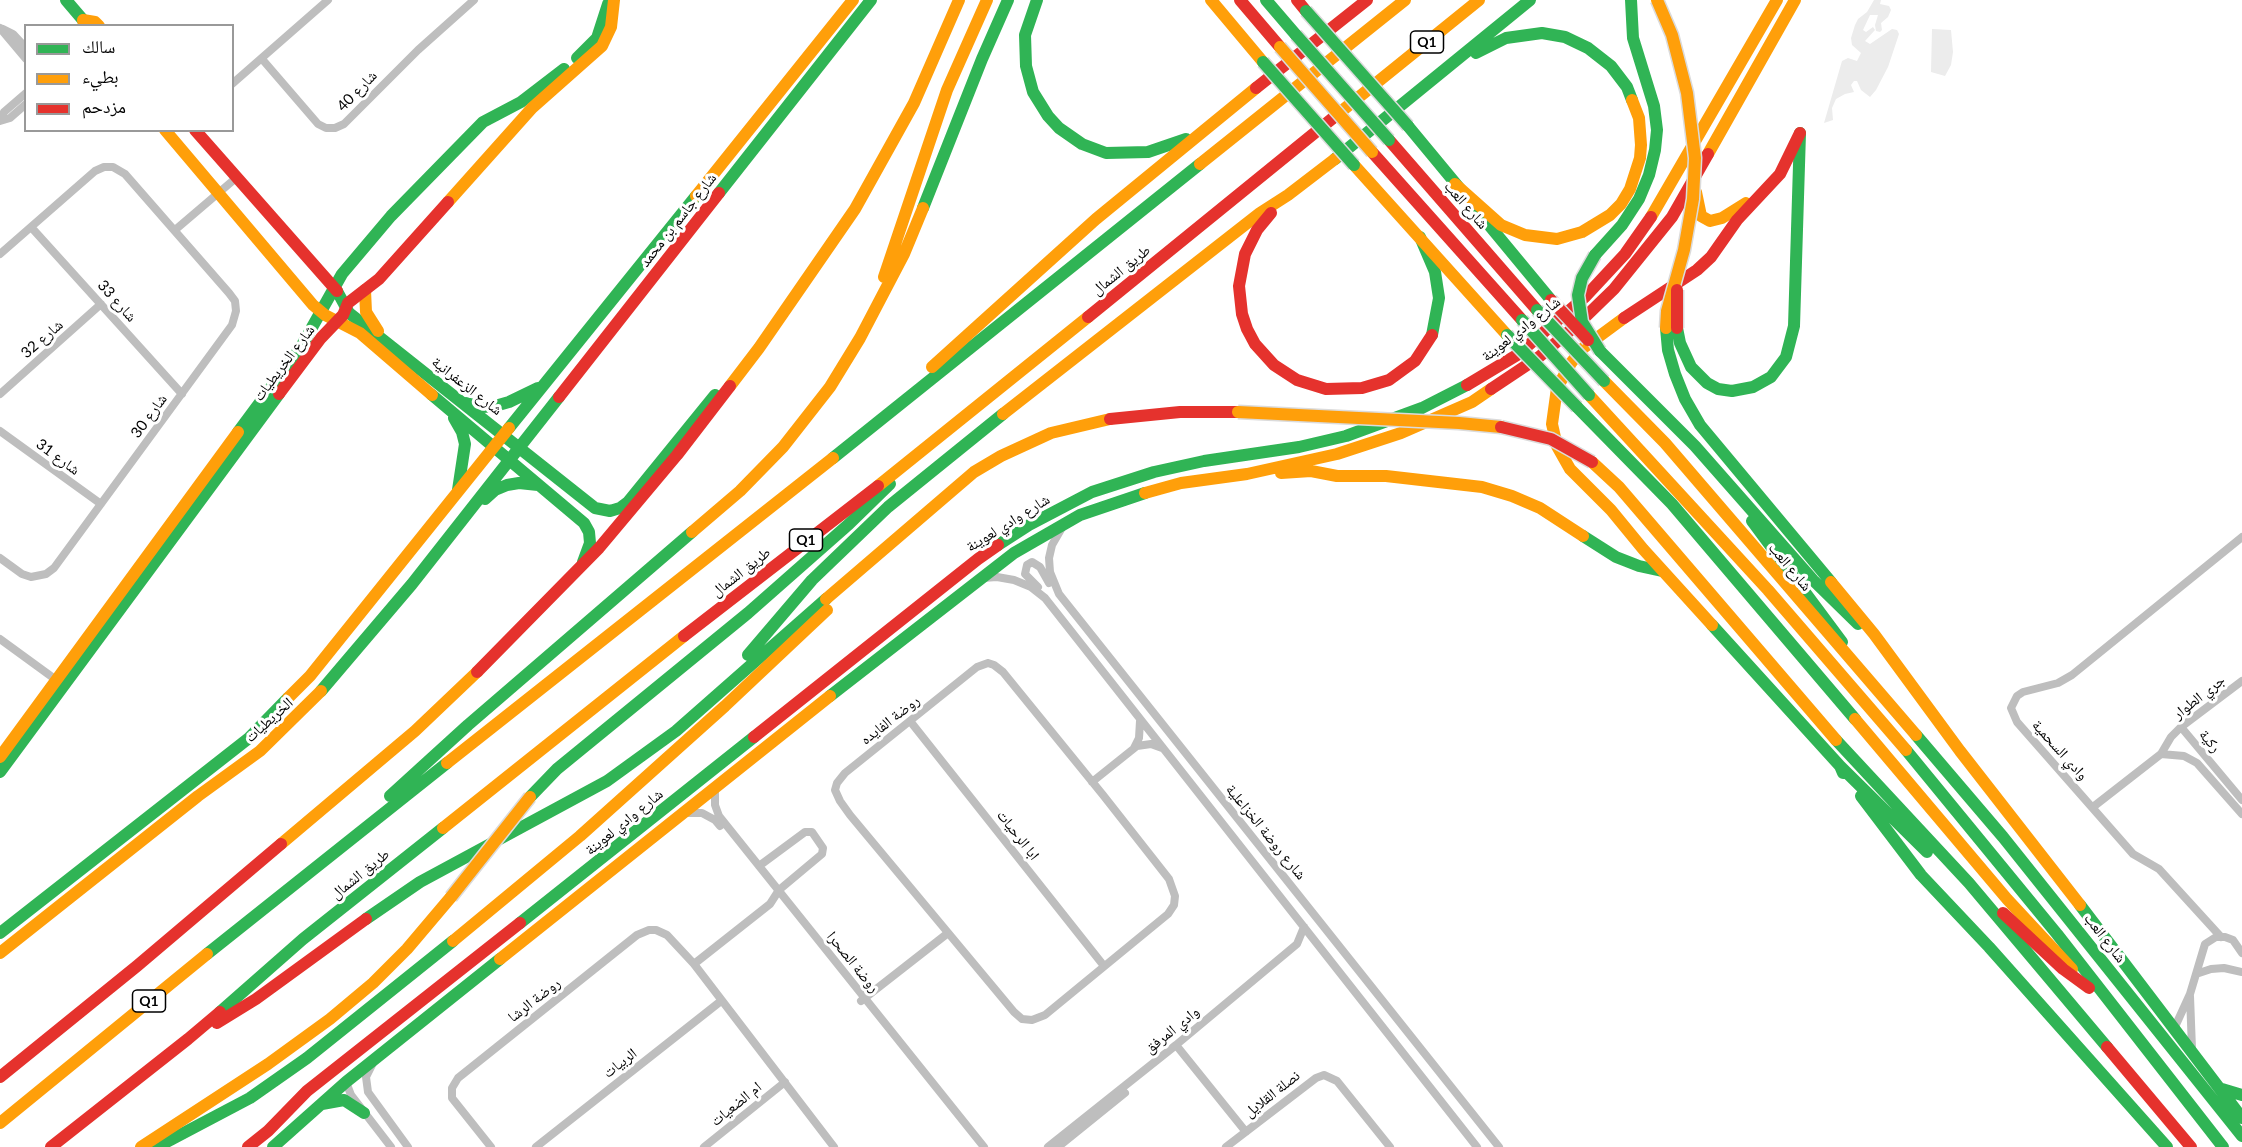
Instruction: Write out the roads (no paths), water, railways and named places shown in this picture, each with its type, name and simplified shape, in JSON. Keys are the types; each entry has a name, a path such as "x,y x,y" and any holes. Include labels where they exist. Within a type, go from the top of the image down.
{"main road":[{"path":"66,0 84,23"},
{"name":"شارع الخريطيات","path":"0,772 60,683 298,353 334,286 391,216 483,122 529,97 587,50 600,30 609,0"},
{"name":"شارع الخريطيات","path":"0,757 60,683 352,300 379,279 541,98 602,46 611,27 614,0"},
{"name":"شارع جاسم بن محمد","path":"493,447 853,0"},
{"name":"شارع جاسم بن محمد","path":"509,460 871,0"},
{"path":"0,1077 137,966 454,696 579,568 638,503 785,310 855,209 914,103 959,0"},
{"path":"873,314 901,221 947,90 987,0"},
{"path":"299,879 468,725 758,474 797,431 830,387 873,314 904,254 982,58 1008,0"},
{"path":"1037,0 1025,35 1026,66 1033,93 1047,116 1059,128 1082,144 1106,153 1118,154 1133,154 1163,148 1179,143 1202,131"},
{"path":"1211,0 1354,165 1507,335 1672,504 2007,899 2089,988"},
{"name":"شارع العب","path":"1240,0 1372,152 1589,395 1705,520 1906,749 1996,857 2223,1147"},
{"name":"شارع العب","path":"1266,0 1537,310 1665,443 2003,837 2242,1136"},
{"path":"1297,0 1408,126 1551,300 1688,439 1820,587 1858,623 1874,634"},
{"path":"903,400 951,348 1096,219 1202,131 1367,0"},
{"name":"Q1","path":"1,1121 299,879 646,607 1405,0"},
{"name":"طريق الشمال","path":"51,1147 188,1039 321,925 683,636 913,457 1479,0"},
{"path":"676,731 767,635 812,580 888,507 943,461 1260,213 1288,195 1530,0"},
{"path":"1600,351 1582,322 1578,295 1582,278 1595,255 1622,225 1640,199 1655,150 1657,130 1654,106 1633,38 1631,0"},
{"path":"1657,0 1671,35 1685,84 1695,159 1693,199 1677,279 1667,311 1672,328 1691,368 1707,383 1718,389 1732,391 1743,390 1771,376 1786,357 1794,326 1800,133 1780,174 1759,194 1711,256 1697,270 1599,334 1582,349 1563,377 1554,402 1551,418 1553,434 1563,460 1581,481 1611,510 1662,571 1840,766 1965,890 1990,910"},
{"name":"شارع وادي لعوينة","path":"248,1147 268,1131 308,1091 978,559 1029,525 1092,492 1154,472 1204,461 1299,447 1369,428 1422,408 1465,388 1516,355 1585,297 1625,254 1656,210 1777,0"},
{"name":"شارع وادي لعوينة","path":"273,1147 346,1082 979,578 1014,553 1065,523 1102,507 1154,490 1181,483 1247,474 1337,454 1458,410 1497,387 1557,343 1614,289 1672,218 1795,0"},
{"path":"1437,75 1506,38 1530,33 1554,35 1588,48 1611,66 1627,87 1639,118 1641,152 1630,189 1621,204 1610,215 1582,232 1557,239 1545,239 1512,231 1493,219 1455,184"},
{"path":"513,106 523,117"},
{"name":"شارع الزعفرانية","path":"167,132 216,193 248,226 321,312 360,333 587,527 590,538 589,548 579,568"},
{"name":"شارع الزعفرانية","path":"197,132 334,286 346,308 354,317 464,402 590,505 600,510 615,510 628,502 704,407 736,376"},
{"path":"1700,171 1697,206 1701,216 1710,221 1728,215 1759,194"},
{"path":"1288,195 1250,241 1241,269 1240,299 1247,329 1263,354 1285,373 1311,386 1351,390 1376,385 1403,371 1415,361 1432,334 1439,298 1435,272 1420,237"},
{"path":"365,290 366,312 383,340"},
{"path":"1672,328 1668,350 1684,399 1700,425 1874,634 1960,751 2222,1089 2242,1118"},
{"path":"464,402 476,406 495,406 509,402 541,386"},
{"path":"450,411 462,432 465,444 459,490"},
{"path":"157,1147 250,1098 307,1058 450,944 580,836 725,706 832,606 886,549 974,472 1001,456 1051,433 1106,419 1180,411 1459,423 1506,428 1551,439 1592,462 1606,473 1811,712 1969,883 2063,969 2115,1009"},
{"name":"الخريطيات","path":"0,933 249,738 265,723 322,660 493,447"},
{"path":"141,1147 267,1064 330,1019 387,969 451,897 530,797 557,769 692,661 849,524 875,500 913,457"},
{"name":"الخريطيات","path":"0,953 276,736 358,648 509,460"},
{"path":"1247,474 1311,471 1337,476 1386,476 1482,487 1540,508 1616,557 1639,566 1662,571"},
{"path":"462,520 501,487 519,483 540,485"},
{"path":"1745,503 1752,521 1833,628 1864,677"},
{"path":"188,1039 256,999 420,882 607,781 676,731 864,564 886,549"},
{"path":"1840,766 1845,777 1879,817 1921,875 1989,946 2010,973 2066,1032 2167,1147"},
{"path":"1969,883 2191,1147"},
{"path":"346,1082 347,1074 353,1064 465,971 478,957"},
{"path":"2222,1089 2242,1095"},
{"path":"318,1106 344,1100 364,1113"}],"street":[{"path":"234,82 328,0"},
{"name":"شارع 40","path":"262,59 318,124 326,128 335,128 344,124 418,50 474,0"},
{"path":"0,28 13,34 24,46"},
{"path":"0,28 24,57"},
{"path":"0,121 7,110 24,95"},
{"path":"0,121 10,118 24,106"},
{"name":"شارع 30","path":"0,254 95,171 108,166 118,168 229,293 235,301 236,311 232,325 54,568 36,577 27,576 0,558"},
{"path":"175,230 236,178"},
{"name":"شارع 33","path":"32,227 182,394"},
{"name":"شارع 32","path":"0,394 101,304"},
{"name":"شارع 31","path":"0,431 101,504"},
{"name":"شارع روضة الخزاعلية","path":"1065,523 1052,545 1049,558 1050,572 1059,594 1499,1147"},
{"name":"وادي السحمية","path":"2242,537 2072,675 2058,682 2023,692 2013,703 2012,713 2017,722 2133,854 2158,869 2221,936 2233,940 2242,953"},
{"path":"1050,605 1025,574 1027,564 1037,563 1052,588 1059,594"},
{"name":"شارع روضة الخزاعلية","path":"979,578 997,577 1023,583 1038,592 1050,605 1477,1147"},
{"path":"0,639 60,683"},
{"name":"روضة الفايده","path":"983,664 994,665 1003,672 1092,782 1169,879 1175,896 1174,905 1168,914 1045,1015 1026,1020 1014,1012 850,815 835,790 837,783 845,773 983,664"},
{"name":"جري الطوار","path":"2093,807 2161,754 2171,737 2181,727 2242,681"},
{"path":"1133,749 1141,732 1140,720"},
{"name":"ابا الرحيات","path":"910,721 1104,966"},
{"name":"ركية","path":"2181,727 2242,800"},
{"path":"1092,782 1133,749 1147,744 1162,748"},
{"path":"2161,754 2177,754 2191,759 2203,769 2242,814"},
{"name":"روضة الصحرا","path":"715,788 714,800 719,816 778,893"},
{"name":"روضة الصحرا","path":"683,813 696,812 715,820 778,893 977,1147"},
{"path":"694,964 770,904 778,893 822,854 823,848 812,832 805,832 759,866"},
{"name":"وادي المرفق","path":"1058,1147 1297,944 1304,927"},
{"name":"روضة الرشا","path":"491,1147 452,1098 452,1088 458,1078 644,932 656,930 667,935 694,964 834,1147"},
{"path":"863,1000 948,933"},
{"path":"2174,1029 2190,994 2205,945 2221,936"},
{"name":"وادي المرفق","path":"1048,1147 1299,949 1318,946"},
{"path":"2196,974 2224,968 2242,972"},
{"path":"2190,994 2192,1050"},
{"name":"روضة الصحرا","path":"863,1000 984,1147"},
{"name":"الربيات","path":"536,1147 721,1001"},
{"name":"نصلة القلايل","path":"1177,1047 1246,1132"},
{"path":"375,1060 366,1077 368,1092 408,1147"},
{"name":"نصلة القلايل","path":"1226,1147 1316,1078 1328,1076 1337,1081 1390,1147"},
{"path":"346,1082 351,1095 391,1147"},
{"name":"ام الضعيات","path":"704,1147 785,1082"}]}
